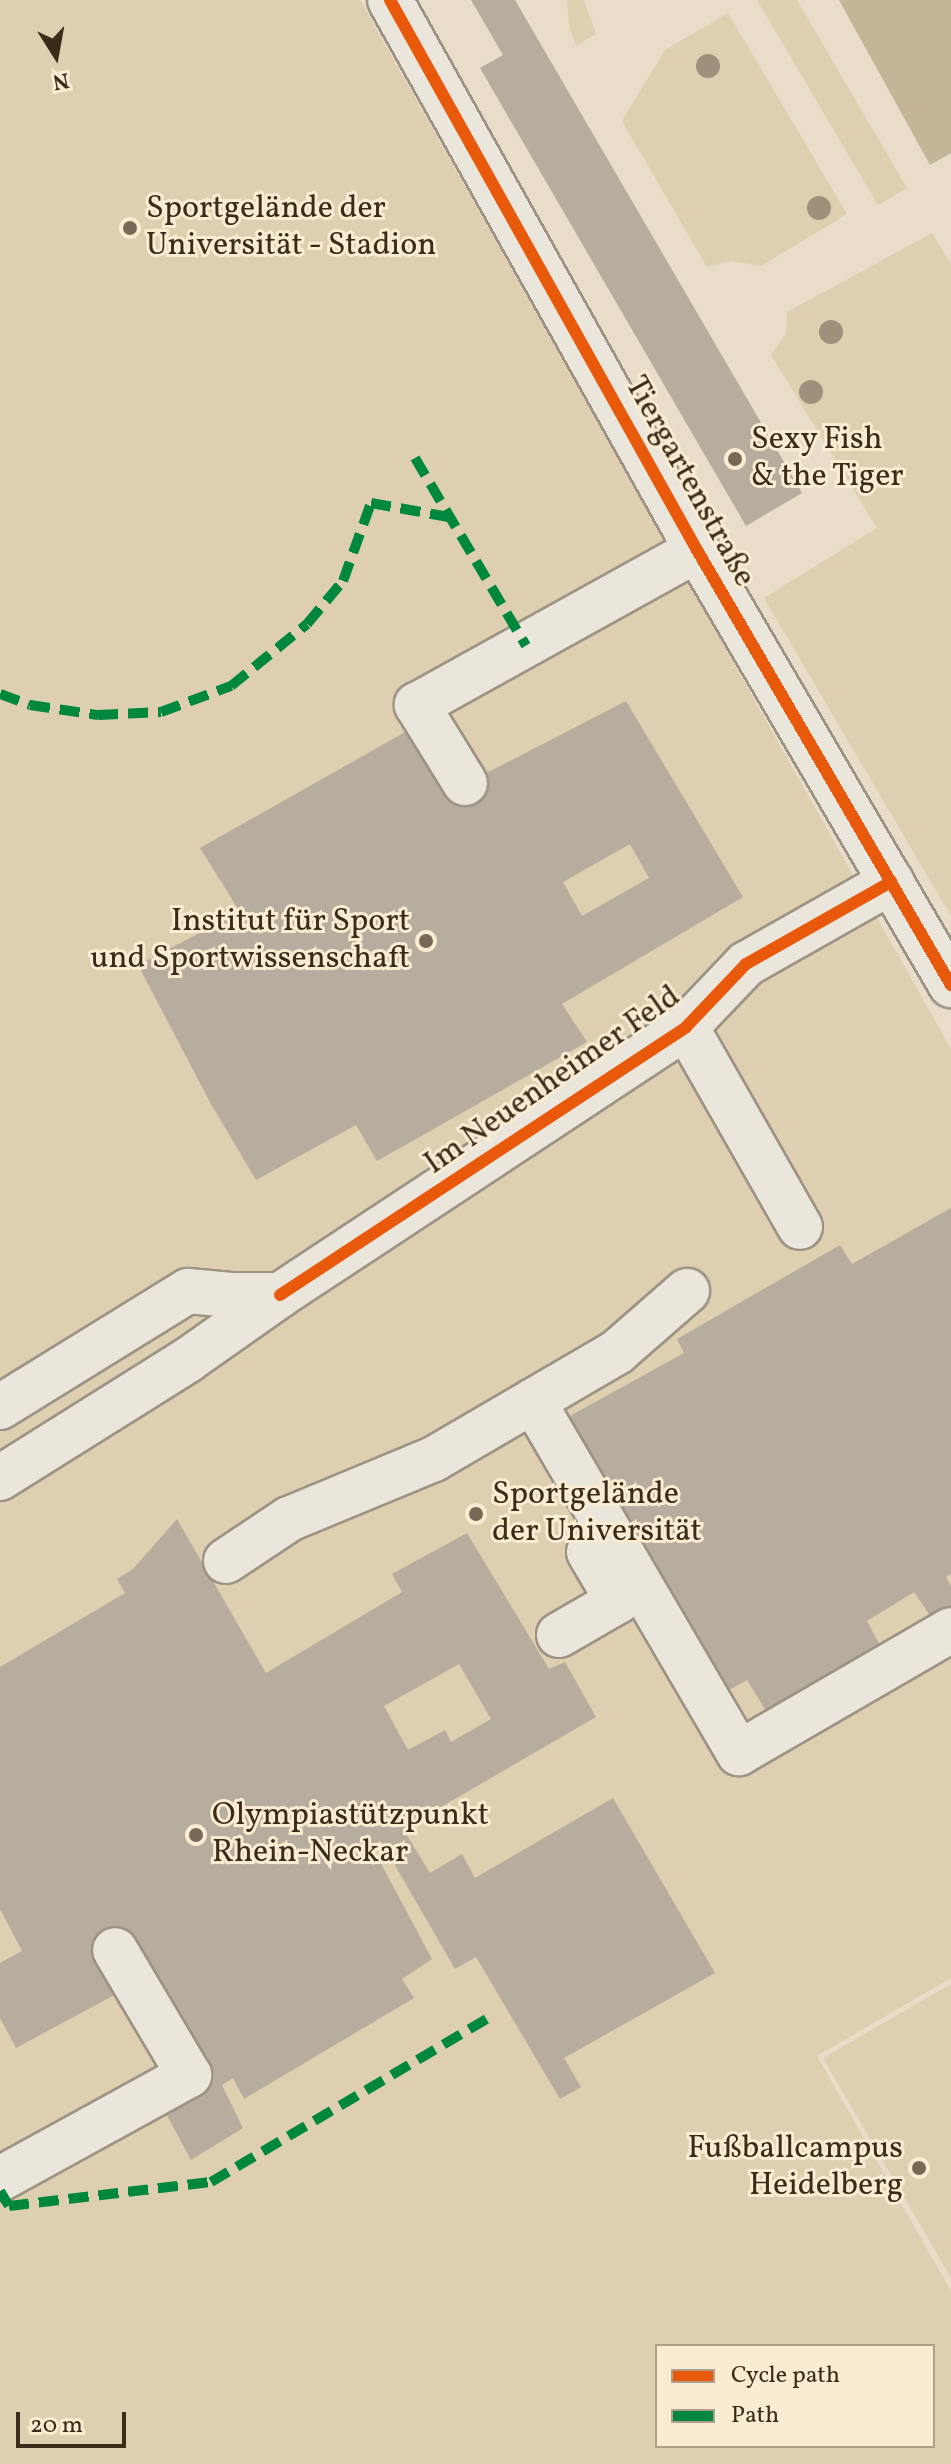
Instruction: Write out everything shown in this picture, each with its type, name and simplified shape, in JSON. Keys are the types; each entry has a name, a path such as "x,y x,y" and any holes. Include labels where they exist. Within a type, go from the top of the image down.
{"street":[{"name":"Tiergartenstraße","path":"390,0 697,550 951,985"},
{"path":"465,783 417,705 697,550"},
{"name":"Im Neuenheimer Feld","path":"0,1478 188,1360 280,1295 686,1027 746,964 891,882"},
{"path":"686,1027 800,1227"},
{"path":"0,1407 188,1291 280,1295"},
{"path":"226,1561 289,1519 434,1459 617,1352 687,1291"},
{"path":"521,1408 739,1753 951,1630"},
{"path":"521,1408 618,1601 559,1635"},
{"path":"0,2179 189,2075 115,1950"}],"shaded area":[{"name":"Sportgelände der Universität","path":"0,0 360,0 951,1049 951,1978 817,2056 951,2291 951,2464 0,2464"},
{"path":"567,0 584,0 596,34 576,46 569,26"},
{"path":"757,0 797,0 907,188 878,205"},
{"path":"839,0 951,0 951,153 930,165"},
{"path":"728,13 847,214 761,266 732,261 707,267 622,121 665,50"},
{"path":"932,233 951,264 951,916 764,598 877,528 771,355 786,334 787,312"},
{"name":"Fußballcampus Heidelberg","path":"951,1984 951,2278 823,2058"}],"building":[{"path":"471,0 515,0 802,493 746,526 480,68 503,55"},
{"name":"Institut für Sport und Sportwissenschaft","path":"626,701 743,897 562,1004 587,1042 377,1161 356,1125 256,1180 211,1104 138,965 240,912 200,848 407,731 446,794","holes":["630,844 649,878 582,916 563,882"]},
{"path":"951,1208 951,1574 946,1577 951,1586 951,1610 933,1620 914,1592 867,1621 882,1649 768,1714 747,1680 715,1698 583,1461 592,1458 568,1417 684,1353 677,1339 840,1245 852,1264"},
{"name":"Olympiastützpunkt Rhein-Neckar","path":"177,1519 266,1673 402,1592 392,1574 467,1533 549,1669 565,1662 596,1717 403,1829 430,1873 462,1854 475,1878 613,1798 715,1973 564,2058 581,2087 560,2099 476,1957 455,1969 381,1841 371,1845 432,1959 402,1979 414,1998 244,2099 233,2078 222,2085 243,2128 191,2160 165,2112 204,2088 120,1992 16,2048 0,2018 0,1963 22,1951 0,1909 0,1667 125,1593 117,1579 133,1569","holes":["459,1664 491,1719 451,1742 445,1730 408,1750 384,1706"]}],"marked path":[{"path":"415,458 526,646"},
{"path":"0,694 30,705 98,715 161,712 231,686 307,624 343,581 371,503 449,517"},
{"path":"0,2191 9,2206 211,2182 495,2014"}],"cycle path":[{"path":"390,0 697,550 951,985"},
{"path":"280,1295 686,1027 746,964 891,882"}],"place":[{"name":"Sportgelände der Universität - Stadion","path":"130,228"},
{"name":"Sexy Fish & the Tiger","path":"735,459"},
{"name":"Institut für Sport und Sportwissenschaft","path":"426,941"},
{"name":"Sportgelände der Universität","path":"476,1514"},
{"name":"Olympiastützpunkt Rhein-Neckar","path":"196,1835"},
{"name":"Fußballcampus Heidelberg","path":"919,2168"}]}
